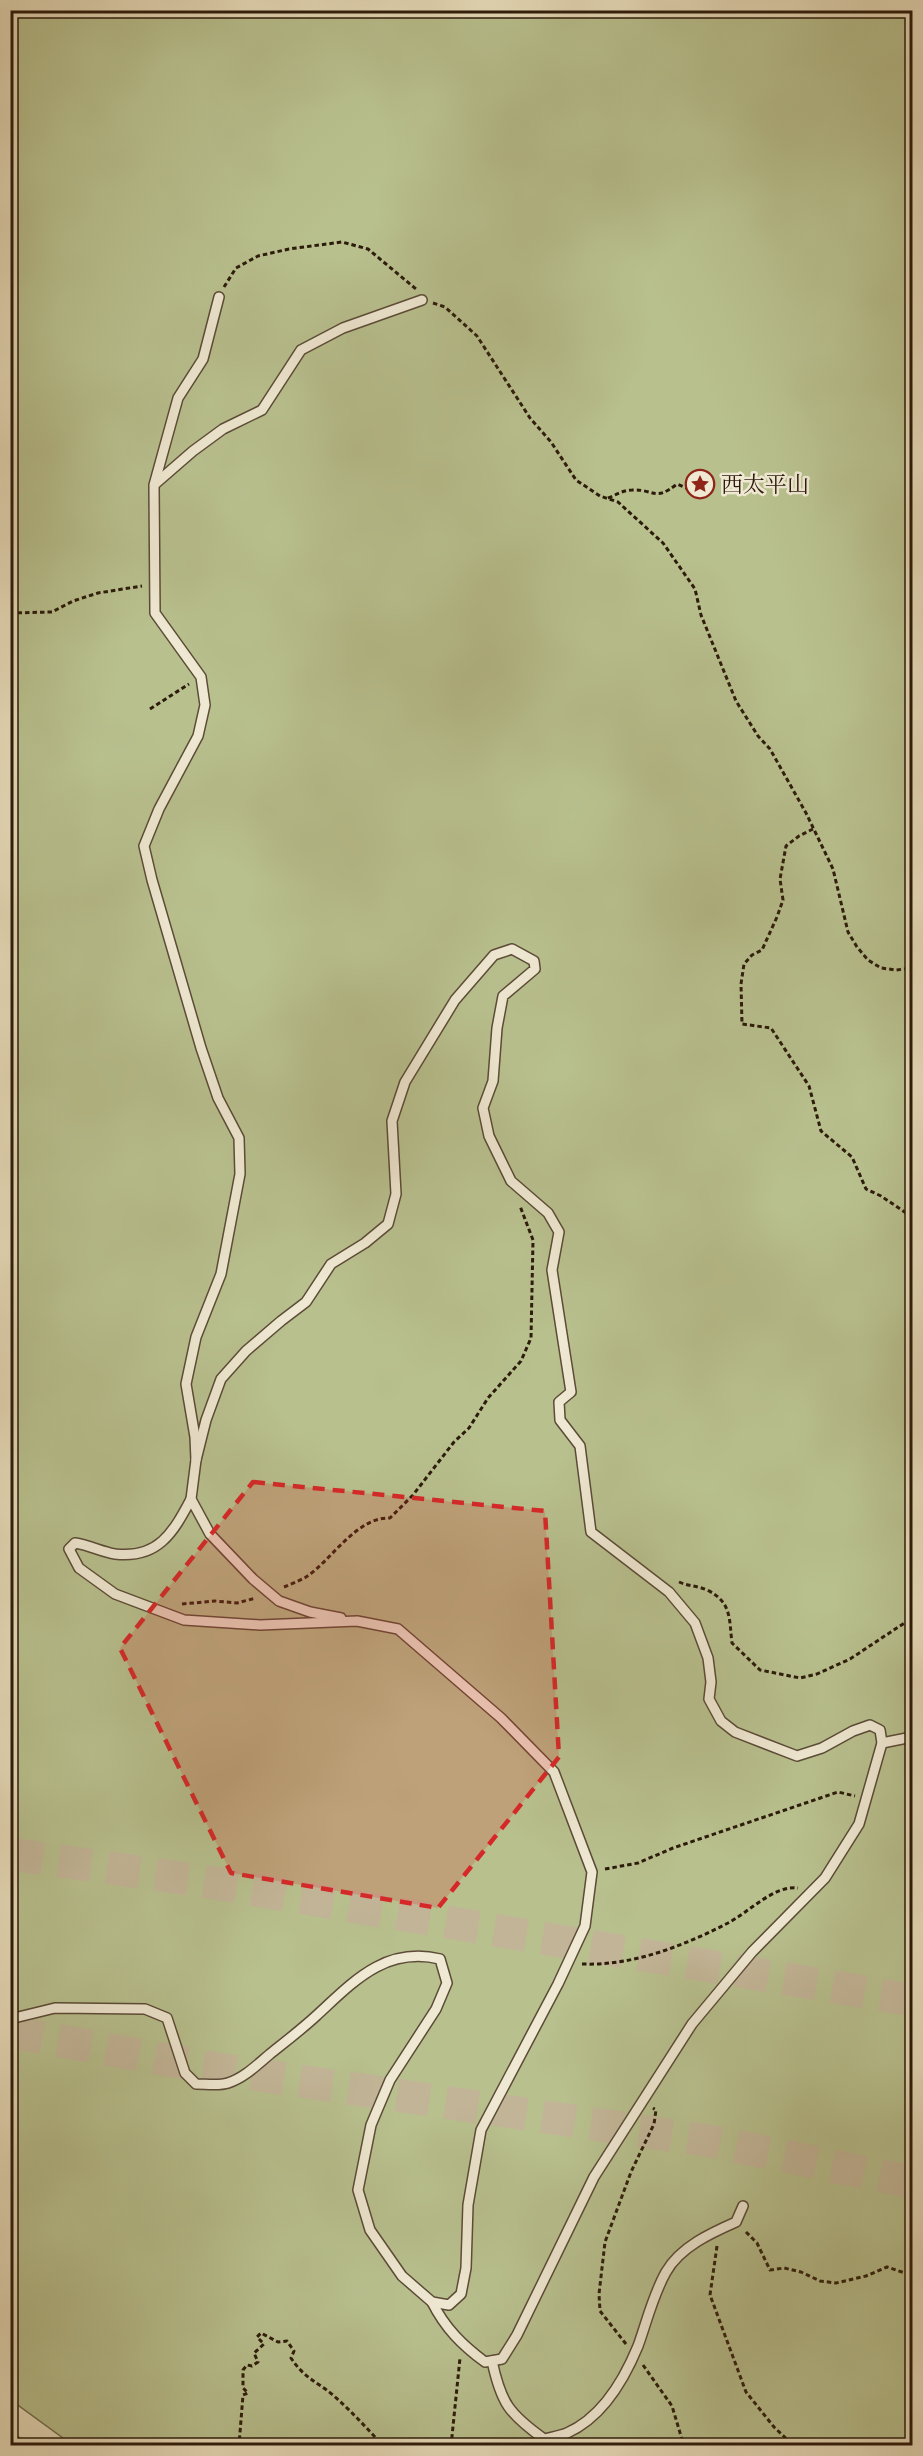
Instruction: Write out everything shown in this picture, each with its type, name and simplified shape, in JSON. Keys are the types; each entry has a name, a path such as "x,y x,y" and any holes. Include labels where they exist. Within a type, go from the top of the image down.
{"lane":[{"path":"196,1460 186,1384 196,1337 221,1274 240,1174 238,1138 218,1098 201,1048 144,846 159,809 198,736 205,705 201,677 155,613 154,484 178,398 203,359 219,297"},
{"path":"154,484 223,429 262,410 301,350 343,328 422,300"},
{"path":"10,2019 55,2008 145,2009 167,2018 185,2073 196,2084 226,2084 240,2078 315,2018 356,1978 391,1960 421,1955 440,1959 447,1983 436,2009 390,2080 371,2125 358,2190 370,2230 402,2276 432,2302 440,2317 461,2344 485,2362 502,2359 517,2335 594,2177 692,2024 752,1952 825,1878 858,1824 882,1743 880,1730 870,1725 853,1731 822,1748 797,1756 735,1732 721,1721 709,1699 711,1682 708,1658 695,1623 669,1592 591,1532 580,1446 560,1420 559,1402 571,1392 552,1270 559,1232 548,1213 511,1181 489,1136 483,1108 493,1081 497,1028 503,996 536,969 534,961 512,949 494,955 455,1000 405,1082 392,1121 396,1194 388,1224 365,1243 331,1264 306,1302 246,1351 221,1379 206,1420 196,1460 191,1500 175,1529 149,1552 114,1554 90,1545 75,1543 69,1549 80,1568 115,1594 184,1620 260,1625 357,1621"},
{"path":"191,1500 210,1534 253,1579 279,1601 310,1612 398,1629 501,1718 554,1772 591,1872 585,1926 481,2130 468,2205 466,2268 461,2294 449,2305 432,2302"},
{"path":"882,1743 912,1737"},
{"path":"492,2361 498,2389 517,2420 544,2439 566,2433 592,2418 622,2380 666,2271 686,2251 720,2229 736,2222 743,2206"}],"path":[{"path":"219,297 236,268 258,256 289,249 342,242 368,249 417,290 422,300 445,307 466,324 489,354 530,418 551,442 576,480 618,502 663,543 695,589 701,615 736,701 774,756 832,869 848,932 868,960 881,969 912,968"},
{"path":"608,498 632,490 653,495 661,494 677,484 693,491"},
{"path":"10,613 52,612 98,592 118,591 135,585 155,587"},
{"path":"150,708 201,677"},
{"path":"813,829 786,846 780,879 783,900 777,917 762,950 752,955 744,964 741,984 742,1024 771,1028 809,1086 821,1131 852,1157 866,1190 881,1196 912,1217"},
{"path":"157,1610 215,1601 237,1603 272,1594 306,1577 356,1532 378,1518 390,1518 401,1508 454,1442 469,1428 488,1398 521,1361 531,1338 533,1240 511,1181"},
{"path":"673,1580 706,1589 723,1600 729,1610 732,1643 760,1670 800,1678 817,1674 850,1659 912,1618"},
{"path":"591,1872 638,1863 673,1848 838,1792 866,1799"},
{"path":"568,1963 602,1965 627,1961 676,1947 731,1922 769,1897 790,1887 814,1890"},
{"path":"642,2103 656,2110 654,2124 631,2172 605,2242 599,2294 600,2311 653,2376 672,2406 684,2445"},
{"path":"736,2222 757,2243 770,2270 783,2268 801,2272 820,2281 836,2283 866,2276 887,2267 908,2274 912,2271"},
{"path":"720,2229 710,2295 746,2392 774,2427 794,2445"},
{"path":"241,2445 239,2445 243,2395 248,2393 243,2388 243,2370 247,2365 252,2366 258,2362 254,2353 264,2344 257,2337 261,2333 278,2342 286,2341 291,2344 294,2351 291,2358 300,2372 349,2409 383,2445"},
{"path":"451,2445 461,2344"}],"highlighted area":[{"path":"253,1482 545,1511 559,1757 438,1908 231,1873 120,1648"}],"green space":[{"path":"10,11 912,11 912,2445 74,2446 11,2400"}],"tunnel":[{"path":"10,1854 196,1880 912,2000"},
{"path":"10,2032 218,2069 710,2141 912,2182"}],"place":[{"name":"西太平山","path":"700,484"}]}
